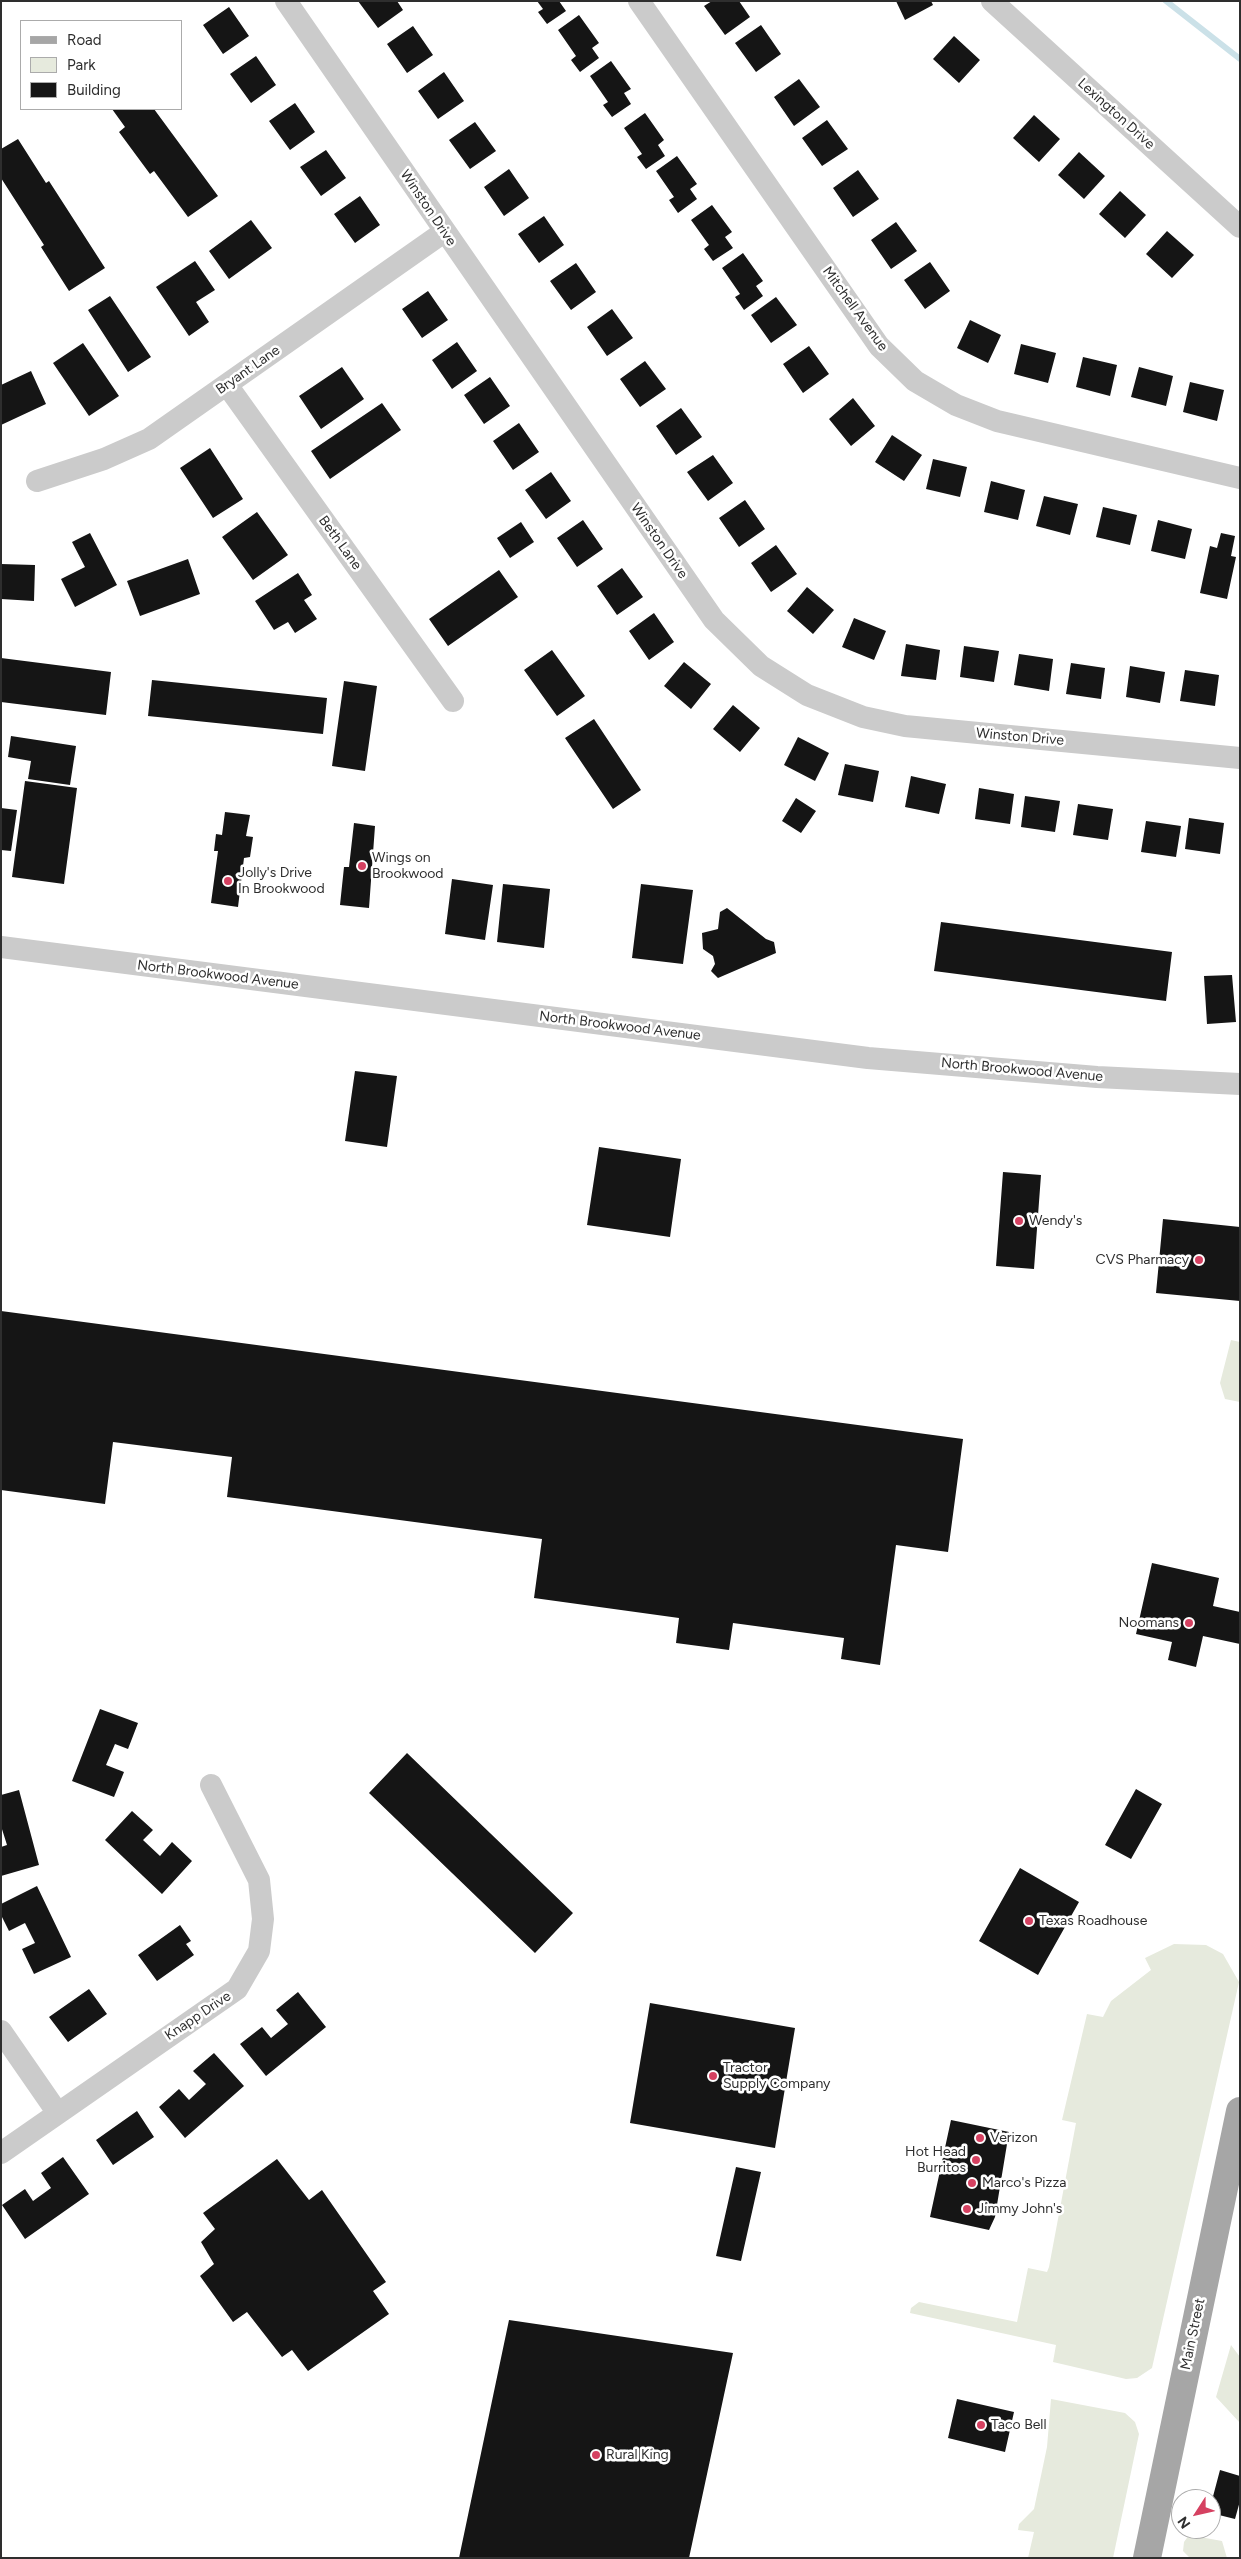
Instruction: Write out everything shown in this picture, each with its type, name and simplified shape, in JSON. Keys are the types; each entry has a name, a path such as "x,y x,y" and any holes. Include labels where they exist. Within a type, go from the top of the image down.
{"main road":[{"name":"Main Street","path":"1147,2558 1240,2111"}],"street":[{"name":"Winston Drive","path":"286,1 714,620 761,666 807,695 863,717 905,726 1240,758"},
{"name":"Mitchell Avenue","path":"639,1 879,346 915,382 956,405 997,421 1240,478"},
{"name":"Lexington Drive","path":"992,1 1240,227"},
{"name":"Bryant Lane","path":"37,481 104,459 149,439 444,232"},
{"name":"Beth Lane","path":"227,385 453,700"},
{"name":"North Brookwood Avenue","path":"1,947 868,1058 1097,1077 1240,1084"},
{"name":"Knapp Drive","path":"1,2153 237,1989 259,1951 263,1919 259,1880 212,1785"},
{"path":"1,2031 58,2112"}],"green space":[{"path":"1231,1340 1240,1342 1240,1402 1225,1399 1220,1383"},
{"path":"1174,1944 1206,1945 1223,1954 1239,1982 1152,2368 1137,2378 1126,2379 1053,2362 1056,2345 910,2313 911,2308 919,2302 1017,2322 1028,2268 1047,2272 1049,2267 1076,2123 1062,2120 1087,2014 1103,2017 1111,2001 1151,1970 1145,1958"},
{"path":"1231,2345 1240,2357 1240,2423 1216,2397"},
{"path":"1051,2399 1125,2413 1135,2422 1139,2434 1113,2558 1028,2558 1034,2532 1018,2530 1019,2524 1034,2509 1047,2447"},
{"path":"1186,2539 1222,2541 1227,2558 1190,2558 1183,2551"}],"building":[{"path":"358,1 397,1 403,10 378,28"},
{"path":"537,1 559,1 566,11 547,24 538,12 543,9"},
{"path":"712,1 739,1 750,17 725,35 704,6"},
{"path":"896,1 931,1 933,5 905,20"},
{"path":"229,7 249,36 223,54 203,25"},
{"path":"579,15 599,43 592,48 599,58 580,72 571,60 576,56 558,30"},
{"path":"761,25 781,54 756,72 735,43"},
{"path":"413,26 433,55 407,73 387,44"},
{"path":"954,36 980,60 959,83 933,59"},
{"path":"256,56 276,85 251,103 230,74"},
{"path":"611,61 631,89 624,93 631,104 612,117 603,105 608,102 590,76"},
{"path":"444,72 464,101 438,119 418,91"},
{"path":"799,79 820,107 794,126 774,97"},
{"path":"295,103 315,132 290,150 269,121"},
{"path":"113,110 155,110 218,196 188,217 154,171 150,174 119,132 125,127"},
{"path":"645,113 664,140 658,145 665,156 646,169 637,157 642,154 624,128"},
{"path":"1034,115 1060,139 1039,162 1013,138"},
{"path":"827,120 848,149 822,166 802,138"},
{"path":"475,122 496,151 470,169 449,140"},
{"path":"18,139 46,183 49,181 105,268 69,291 41,247 44,245 1,178 1,149"},
{"path":"326,150 346,178 321,196 300,167"},
{"path":"1079,152 1105,176 1084,199 1058,175"},
{"path":"677,156 697,184 690,189 697,199 678,213 669,200 674,197 656,171"},
{"path":"509,169 529,198 504,216 484,187"},
{"path":"858,170 879,199 853,217 833,188"},
{"path":"1120,191 1146,215 1125,238 1099,214"},
{"path":"360,196 380,225 355,243 334,214"},
{"path":"712,205 732,232 725,237 733,248 713,261 704,249 709,245 691,220"},
{"path":"544,216 564,245 539,263 518,234"},
{"path":"251,220 272,248 229,279 209,251"},
{"path":"896,222 917,251 891,269 871,240"},
{"path":"1167,231 1194,255 1172,278 1146,254"},
{"path":"743,253 763,281 756,286 763,296 744,310 735,297 740,294 722,268"},
{"path":"195,261 215,290 196,302 209,322 189,336 156,287"},
{"path":"930,262 950,291 925,309 904,280"},
{"path":"576,263 596,292 571,310 550,281"},
{"path":"428,291 448,320 422,338 402,309"},
{"path":"110,296 151,357 128,372 88,310"},
{"path":"776,297 797,325 771,343 751,315"},
{"path":"612,309 633,338 607,356 587,327"},
{"path":"970,320 1001,335 988,363 957,348"},
{"path":"457,342 477,371 452,389 432,360"},
{"path":"83,343 119,396 89,416 53,363"},
{"path":"1021,344 1056,353 1048,383 1014,374"},
{"path":"809,346 829,374 803,393 783,364"},
{"path":"1083,357 1117,365 1110,396 1076,387"},
{"path":"645,361 666,389 640,407 620,379"},
{"path":"342,367 364,399 321,429 299,396"},
{"path":"1139,367 1173,376 1166,406 1131,397"},
{"path":"31,371 46,404 1,425 1,385"},
{"path":"490,377 510,406 484,424 464,395"},
{"path":"1190,382 1224,390 1217,421 1183,412"},
{"path":"853,398 875,426 851,446 829,419"},
{"path":"382,403 401,430 330,479 311,451"},
{"path":"681,408 702,437 676,455 656,426"},
{"path":"519,423 539,452 513,470 493,441"},
{"path":"892,435 922,455 904,481 875,462"},
{"path":"210,448 243,499 213,518 180,468"},
{"path":"713,455 733,483 708,501 687,472"},
{"path":"933,459 967,467 960,497 926,489"},
{"path":"551,472 571,501 546,519 525,490"},
{"path":"991,481 1025,490 1018,520 984,512"},
{"path":"1044,496 1078,504 1070,535 1036,526"},
{"path":"745,500 765,529 739,547 719,518"},
{"path":"1103,507 1137,515 1130,545 1096,537"},
{"path":"257,512 288,555 253,580 222,537"},
{"path":"583,520 603,549 577,567 557,538"},
{"path":"1158,520 1192,529 1185,559 1151,551"},
{"path":"521,522 534,542 510,558 497,538"},
{"path":"90,533 117,585 75,607 61,579 85,567 72,542"},
{"path":"1221,533 1235,536 1231,556 1236,557 1227,599 1200,593 1210,546 1217,548"},
{"path":"776,545 797,574 771,592 751,563"},
{"path":"188,559 200,594 140,616 127,581"},
{"path":"1,564 35,565 34,601 1,599"},
{"path":"622,568 643,597 617,615 597,586"},
{"path":"499,570 518,597 448,646 429,619"},
{"path":"298,573 312,595 304,600 317,619 295,633 288,622 274,630 255,601"},
{"path":"807,587 834,610 813,634 787,611"},
{"path":"654,613 674,642 649,660 629,631"},
{"path":"854,618 886,631 874,660 842,647"},
{"path":"906,644 940,650 936,680 901,676"},
{"path":"964,646 999,651 994,682 960,677"},
{"path":"552,650 585,696 557,716 524,670"},
{"path":"1019,654 1053,659 1049,691 1014,685"},
{"path":"1,658 111,672 106,715 1,702"},
{"path":"684,662 711,684 691,709 664,686"},
{"path":"1071,663 1105,668 1101,699 1066,694"},
{"path":"1130,666 1165,672 1160,703 1126,697"},
{"path":"1185,670 1219,675 1215,706 1180,701"},
{"path":"152,680 327,698 323,734 148,716"},
{"path":"344,681 377,686 365,771 332,766"},
{"path":"733,705 760,728 740,752 713,729"},
{"path":"594,719 641,790 613,809 565,738"},
{"path":"11,736 76,746 70,785 28,779 31,761 8,757"},
{"path":"798,737 829,753 815,781 784,765"},
{"path":"845,764 879,771 873,802 838,795"},
{"path":"911,776 946,784 939,814 905,807"},
{"path":"25,781 77,788 64,884 12,877"},
{"path":"979,788 1014,794 1010,824 975,819"},
{"path":"1025,796 1060,801 1055,832 1021,827"},
{"path":"796,798 816,811 801,833 782,821"},
{"path":"1078,804 1113,809 1108,840 1073,835"},
{"path":"1,808 17,810 11,851 1,850"},
{"name":"Jolly's Drive In Brookwood","path":"225,812 250,815 246,836 253,837 250,857 244,858 238,907 211,903 218,851 214,851 216,834 222,835"},
{"path":"1189,818 1224,823 1220,854 1185,849"},
{"path":"1146,821 1181,826 1176,857 1141,852"},
{"name":"Wings on Brookwood","path":"354,823 375,826 369,908 340,905 344,867 349,867"},
{"path":"452,879 493,885 485,940 445,934"},
{"path":"503,884 550,889 544,948 497,942"},
{"path":"641,884 693,890 683,964 632,958"},
{"path":"727,908 766,939 774,942 776,953 718,978 711,971 715,964 713,956 703,949 702,933 718,929 720,912"},
{"path":"941,922 1172,952 1166,1001 934,971"},
{"path":"1232,975 1236,1022 1207,1024 1204,976"},
{"path":"355,1071 397,1076 387,1147 345,1141"},
{"path":"599,1147 681,1159 670,1237 587,1225"},
{"name":"Wendy's","path":"1003,1172 1041,1175 1034,1269 996,1266"},
{"name":"CVS Pharmacy","path":"1163,1219 1240,1227 1240,1301 1156,1293"},
{"path":"1,1311 963,1439 948,1552 896,1545 880,1665 841,1659 844,1638 733,1623 729,1650 676,1643 679,1618 534,1598 542,1539 227,1497 232,1457 113,1442 105,1504 1,1490"},
{"name":"Noomans","path":"1152,1563 1219,1578 1213,1606 1240,1612 1240,1644 1203,1636 1196,1667 1168,1660 1172,1642 1136,1634"},
{"path":"100,1709 138,1723 128,1749 115,1744 106,1765 124,1772 114,1797 72,1781"},
{"path":"407,1753 573,1913 535,1953 369,1793"},
{"path":"1136,1789 1162,1804 1131,1859 1105,1845"},
{"path":"19,1790 39,1865 1,1876 1,1847 7,1845 1,1826 1,1795"},
{"path":"132,1811 153,1830 143,1840 160,1856 172,1842 192,1861 162,1894 105,1840"},
{"name":"Texas Roadhouse","path":"1020,1868 1079,1902 1038,1975 979,1941"},
{"path":"37,1886 71,1957 34,1974 22,1949 35,1943 25,1923 9,1931 1,1915 1,1904"},
{"path":"180,1925 191,1941 186,1944 194,1955 157,1981 138,1955"},
{"path":"89,1989 107,2014 68,2042 49,2017"},
{"path":"298,1992 326,2027 266,2076 240,2044 262,2027 271,2038 288,2024 276,2010"},
{"name":"Tractor Supply Company","path":"650,2003 795,2028 775,2148 630,2123"},
{"path":"214,2053 244,2086 185,2138 159,2107 179,2089 189,2100 206,2084 193,2071"},
{"path":"137,2111 154,2137 113,2165 96,2140"},
{"path":"951,2120 1009,2132 995,2217 989,2230 930,2217"},
{"path":"63,2157 89,2194 25,2239 2,2205 25,2189 33,2201 51,2188 41,2173"},
{"path":"277,2159 309,2200 322,2190 386,2282 373,2291 389,2314 308,2371 292,2350 282,2357 247,2312 233,2322 200,2276 214,2264 201,2242 215,2229 203,2213"},
{"path":"736,2167 761,2172 741,2261 716,2256"},
{"name":"Rural King","path":"509,2320 733,2353 689,2558 459,2558"},
{"name":"Taco Bell","path":"957,2399 1014,2412 1005,2452 948,2438"},
{"path":"1220,2470 1240,2476 1240,2501 1235,2519 1221,2516 1221,2489 1215,2489"}],"waterway":[{"path":"1166,1 1240,59"}],"place":[{"name":"Wings on Brookwood","path":"362,866"},
{"name":"Jolly's Drive In Brookwood","path":"228,881"},
{"name":"Wendy's","path":"1019,1221"},
{"name":"CVS Pharmacy","path":"1199,1260"},
{"name":"Noomans","path":"1189,1623"},
{"name":"Texas Roadhouse","path":"1029,1921"},
{"name":"Tractor Supply Company","path":"713,2076"},
{"name":"Verizon","path":"980,2138"},
{"name":"Hot Head Burritos","path":"976,2160"},
{"name":"Marco's Pizza","path":"972,2183"},
{"name":"Jimmy John's","path":"967,2209"},
{"name":"Taco Bell","path":"981,2425"},
{"name":"Rural King","path":"596,2455"}]}
